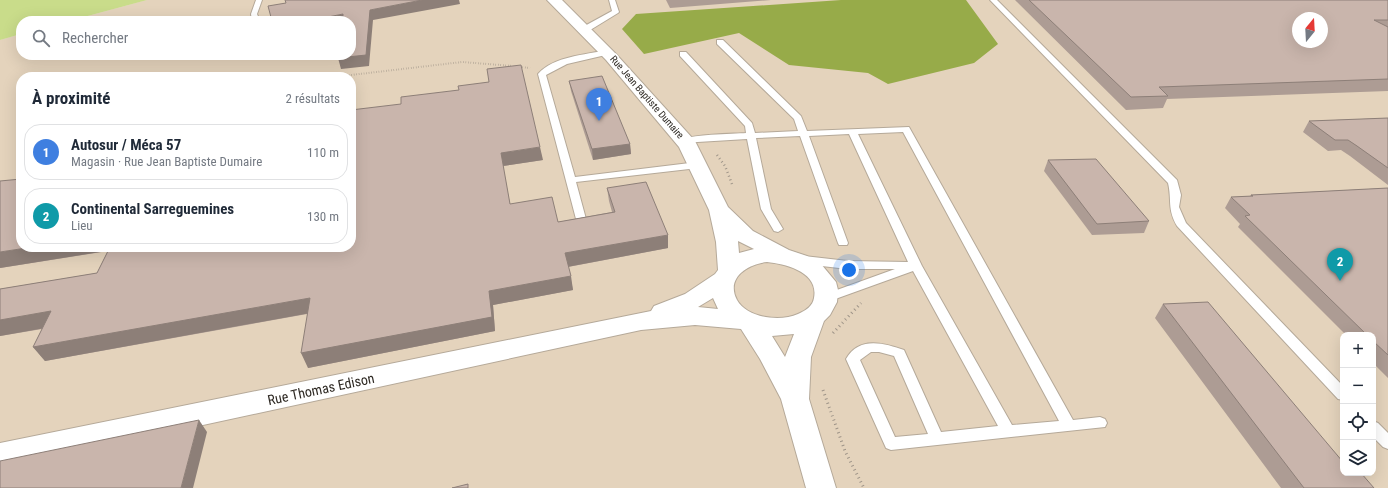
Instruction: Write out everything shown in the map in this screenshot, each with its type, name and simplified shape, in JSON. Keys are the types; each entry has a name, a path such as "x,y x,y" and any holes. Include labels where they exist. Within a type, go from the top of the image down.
{"street":[{"name":"Rue Jean Baptiste Dumaire","path":"554,0 607,52 688,145 719,210 727,242 726,275"},
{"name":"Rue Jean Baptiste Dumaire","path":"719,210 745,236 790,258"},
{"path":"795,399 798,357 820,308 826,286 820,275 810,266 790,258 767,255 752,257 739,262 726,275 722,291 726,303 735,313 748,321 764,326 782,327 799,325 820,308"},
{"name":"Rue Thomas Edison","path":"641,321 693,300 726,275"},
{"name":"Rue Thomas Edison","path":"0,456 641,321 695,316 748,321"},
{"path":"748,321 770,353 795,399 821,488"}],"lane":[{"path":"255,16 259,0"},
{"path":"584,30 616,12 611,0"},
{"path":"993,0 1173,182 1176,195 1174,207 1181,224 1340,392"},
{"path":"720,42 798,118 843,243"},
{"path":"581,219 542,74 551,67 607,52"},
{"path":"683,54 749,125 766,209 778,229"},
{"path":"684,141 706,138 906,129 1069,426"},
{"path":"852,131 916,266 1008,431"},
{"path":"571,180 698,165"},
{"path":"790,258 848,265 916,266"},
{"path":"820,308 916,266"},
{"path":"937,439 899,352 879,346 861,351 853,359 891,444 937,439 1008,431 1100,423"},
{"path":"1376,430 1388,443"}],"path":[{"path":"356,74 462,62 528,68 551,67"}],"shaded area":[{"path":"147,0 1388,0 1388,488 0,488 0,40 16,35 16,60 356,60 356,16 88,16"}],"green space":[{"path":"0,0 147,0 88,16 16,16 16,35 0,40"},
{"path":"841,0 966,0 998,44 974,63 888,84 868,73 789,65 739,33 644,54 622,29 636,14"}],"building":[{"path":"285,0 422,0 370,10 366,55 356,56 356,16 343,16 343,14 333,16 271,16 268,6 286,3"},
{"path":"1029,0 1388,0 1388,20 1374,20 1388,27 1388,79 1159,87 1168,96 1131,97"},
{"path":"521,65 540,147 501,153 510,204 552,197 558,222 615,212 607,188 646,182 668,235 565,253 571,276 489,291 492,317 301,353 310,298 33,347 51,311 0,320 0,289 97,273 108,252 356,252 356,109 401,104 401,97 459,90 458,86 489,82 487,69"},
{"path":"602,76 630,144 592,149 569,81"},
{"path":"1388,118 1388,168 1348,140 1335,140 1309,121"},
{"path":"1096,159 1149,221 1097,224 1048,160"},
{"path":"16,179 16,250 0,252 0,181"},
{"path":"1388,188 1388,355 1376,344 1376,332 1364,332 1245,216 1250,215 1231,197 1253,196 1251,195"},
{"path":"1208,302 1340,458 1340,476 1364,476 1374,488 1304,488 1163,304"},
{"path":"199,420 181,488 0,488 0,461"},
{"path":"468,484 468,488 452,488"}],"place":[{"name":"Autosur / Méca 57","path":"599,121"},
{"name":"Continental Sarreguemines","path":"1340,281"}]}
